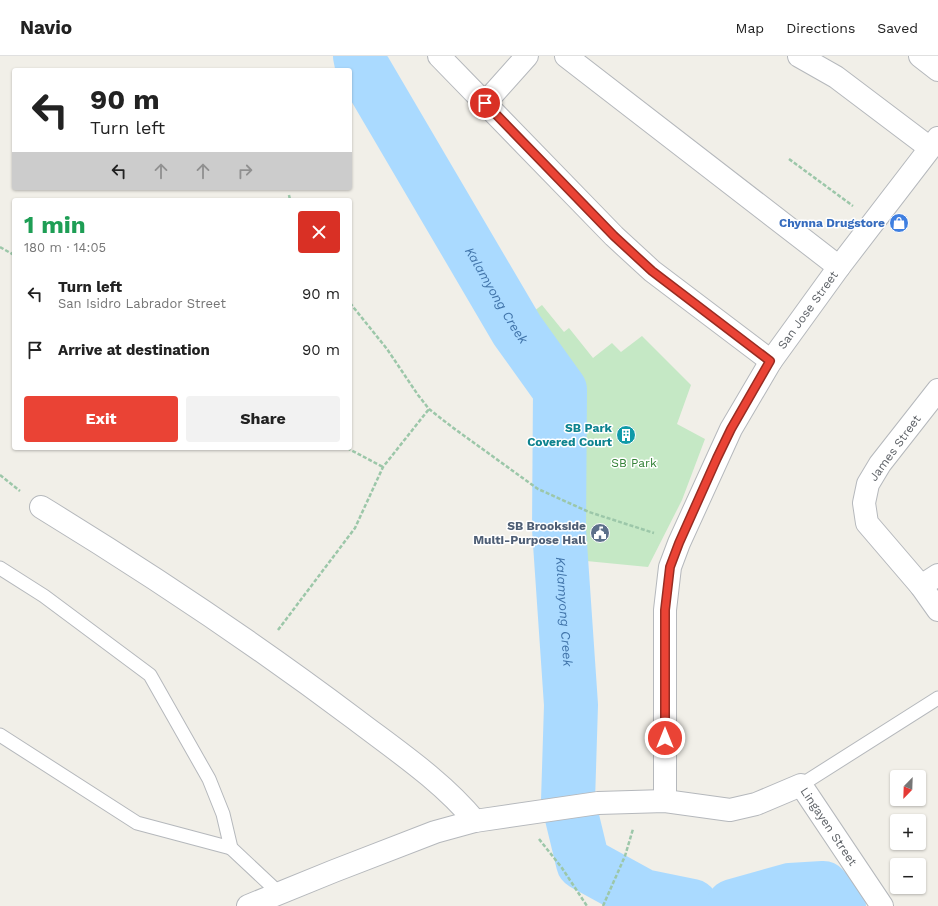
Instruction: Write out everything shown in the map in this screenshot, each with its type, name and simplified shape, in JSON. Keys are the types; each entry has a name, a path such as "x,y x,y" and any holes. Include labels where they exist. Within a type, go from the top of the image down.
{"street":[{"path":"439,56 614,236 652,271 770,361"},
{"path":"485,103 528,56"},
{"path":"566,56 839,267"},
{"path":"799,56 836,77 934,143"},
{"path":"920,56 938,70"},
{"name":"San Jose Street","path":"665,801 665,610 670,567 679,543 731,429 770,361 839,267 934,143"},
{"name":"James Street","path":"938,390 880,464 868,484 864,503 867,523 930,581 938,610"},
{"path":"41,507 160,582 262,650 426,774 458,801 475,821"},
{"name":"Lingayen Street","path":"248,906 435,832 475,821 598,803 665,801 730,810 756,804 801,785 882,906"}],"lane":[{"path":"0,568 44,596 150,675 209,779 223,814 231,848"},
{"path":"801,785 938,698"},
{"path":"0,735 137,823 231,848 279,893"}],"path":[{"path":"789,159 874,221"},
{"path":"0,247 12,254"},
{"path":"352,305 387,349 429,409 507,468 538,489 589,512 664,536 679,543"},
{"path":"262,650 355,528 383,467 429,409"},
{"path":"352,450 383,467"},
{"path":"527,813 587,906"},
{"path":"603,905 625,856"}],"green space":[{"name":"SB Park","path":"542,305 564,332 569,328 593,358 612,343 621,352 642,336 691,385 677,424 705,439 682,500 648,567 576,560 577,418 566,377 526,317"}],"waterway":[{"name":"Kalamyong Creek","path":"360,56 362,66 517,330 560,390 559,529 571,705 568,801 583,863 643,896 692,906"},
{"name":"Kalamyong Creek","path":"733,906 790,890 823,888 839,906"}],"place":[{"name":"Chynna Drugstore","path":"899,223"},
{"name":"SB Park Covered Court","path":"626,435"},
{"name":"SB Brookside Multi-Purpose Hall","path":"600,533"}],"route":[{"path":"485,103 572,195 652,271 770,361 731,429 679,543 670,567 666,590 665,610 665,738"}]}
